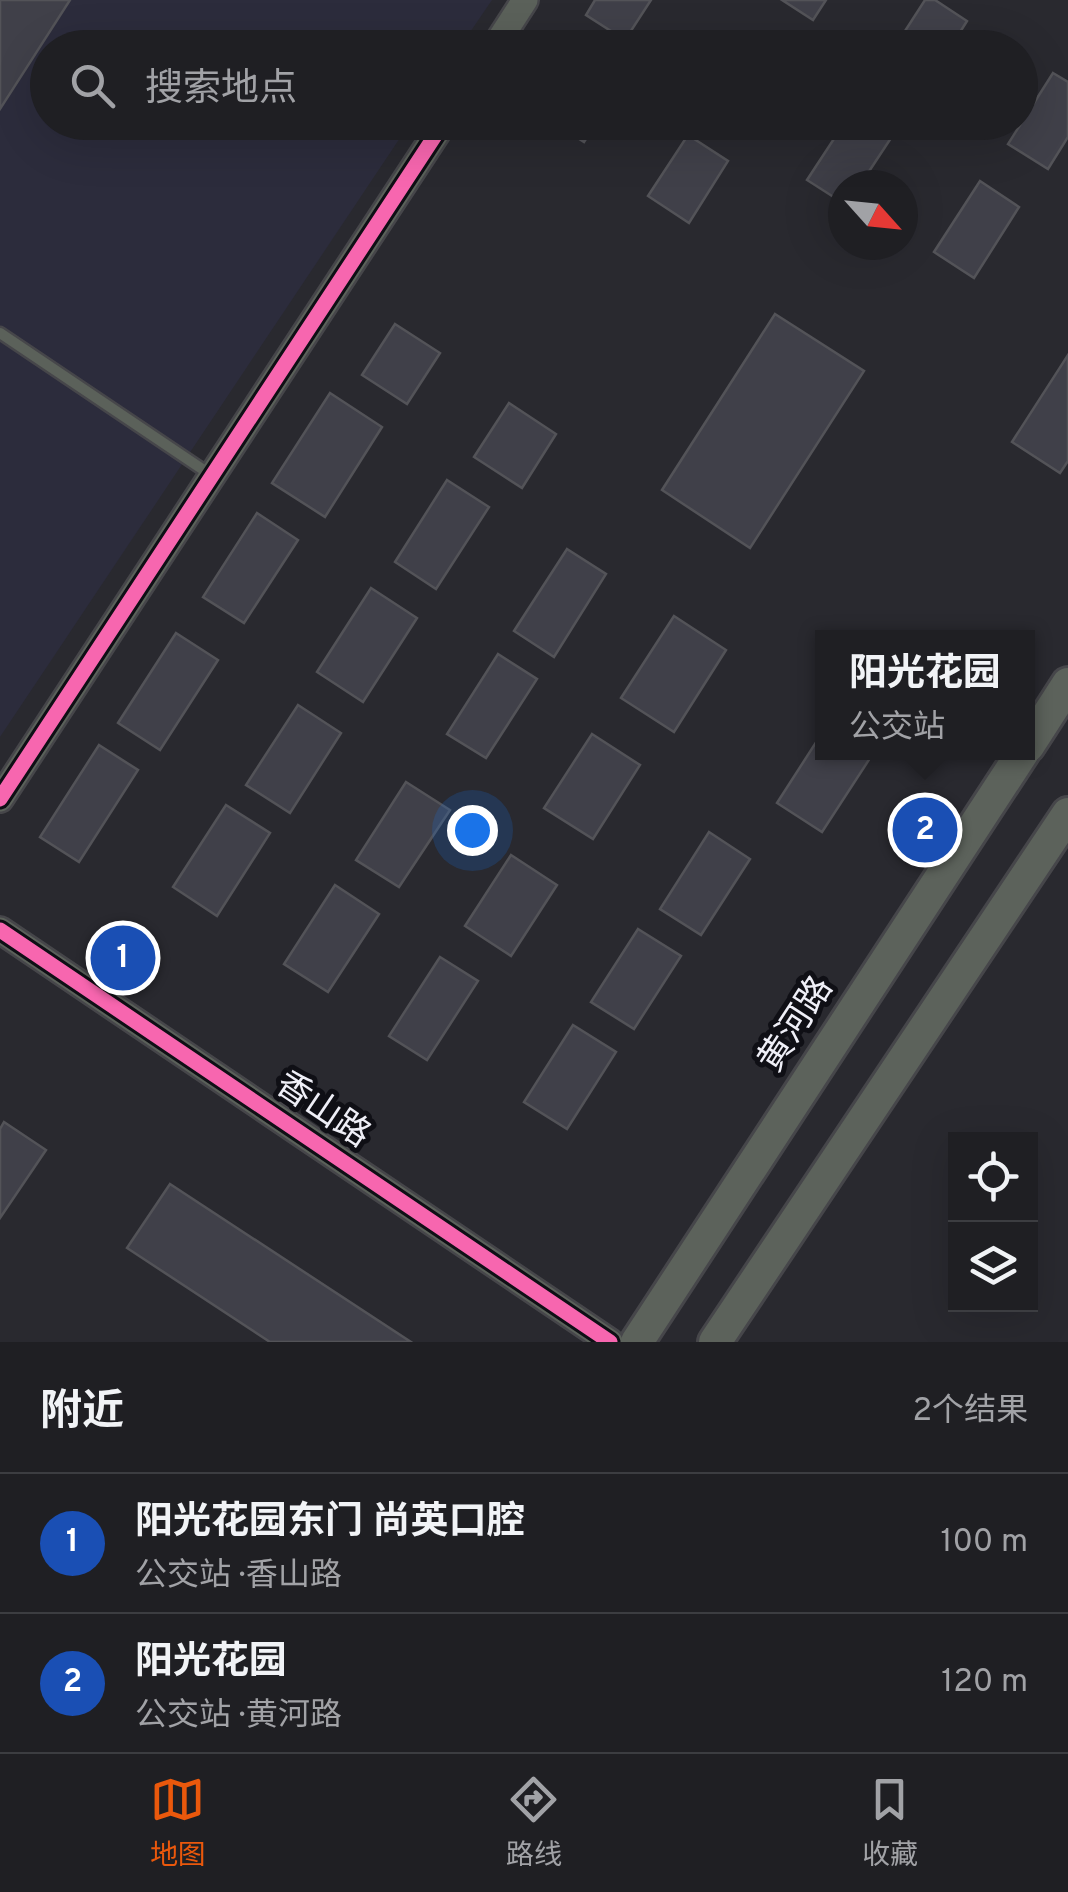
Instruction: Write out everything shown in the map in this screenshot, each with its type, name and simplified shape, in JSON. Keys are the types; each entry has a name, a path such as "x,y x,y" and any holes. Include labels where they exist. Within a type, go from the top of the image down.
{"main road":[{"path":"1035,735 1068,684"},
{"name":"黄河路","path":"638,1342 1018,760"},
{"path":"715,1342 1068,814"}],"street":[{"path":"506,30 525,0"},
{"path":"0,798 432,140"},
{"name":"香山路","path":"0,930 610,1342"}],"lane":[{"path":"0,333 212,476"}],"shaded area":[{"path":"0,0 492,0 472,30 30,30 30,140 399,140 0,737"}],"building":[{"path":"0,0 70,0 51,30 30,30 30,62 0,109"},
{"path":"595,0 651,0 632,30 609,30 586,15"},
{"path":"782,0 826,0 813,20"},
{"path":"925,0 935,0 967,21 961,30 906,30"},
{"path":"1053,73 1068,82 1068,137 1048,169 1008,144 1011,140 1038,140 1038,97"},
{"path":"685,140 696,140 728,161 689,223 648,196"},
{"path":"833,140 890,140 870,170 828,170 828,193 807,180"},
{"path":"980,181 1019,207 974,278 934,252"},
{"path":"775,314 864,371 750,548 662,490"},
{"path":"395,324 440,353 407,404 362,375"},
{"path":"1068,355 1068,461 1060,473 1012,442"},
{"path":"330,393 382,427 325,517 272,483"},
{"path":"509,403 556,434 522,488 474,457"},
{"path":"447,480 489,507 436,589 395,562"},
{"path":"257,513 298,540 244,623 203,597"},
{"path":"567,549 606,574 554,657 514,631"},
{"path":"371,588 417,618 363,702 317,672"},
{"path":"674,616 726,650 674,732 621,698"},
{"path":"176,633 218,660 160,750 118,723"},
{"path":"498,654 537,679 486,758 447,734"},
{"path":"298,705 341,733 290,813 246,785"},
{"path":"592,734 640,765 593,839 544,808"},
{"path":"815,744 815,760 869,760 822,832 777,803"},
{"path":"99,745 138,770 79,862 40,837"},
{"path":"406,782 450,810 399,887 356,860"},
{"path":"226,805 270,833 217,916 173,887"},
{"path":"709,832 750,859 701,935 660,909"},
{"path":"511,855 557,885 511,956 465,926"},
{"path":"335,885 379,914 328,992 284,964"},
{"path":"638,929 681,956 634,1029 591,1002"},
{"path":"440,957 478,981 427,1060 389,1036"},
{"path":"573,1025 616,1052 567,1129 524,1102"},
{"path":"4,1122 46,1150 0,1218 0,1129"},
{"path":"170,1184 411,1342 270,1342 127,1248"}],"cycle path":[{"path":"0,799 432,140"},
{"path":"0,930 610,1342"}],"place":[{"name":"阳光花园","path":"925,830"},
{"name":"阳光花园东门 尚英口腔","path":"123,958"}]}
